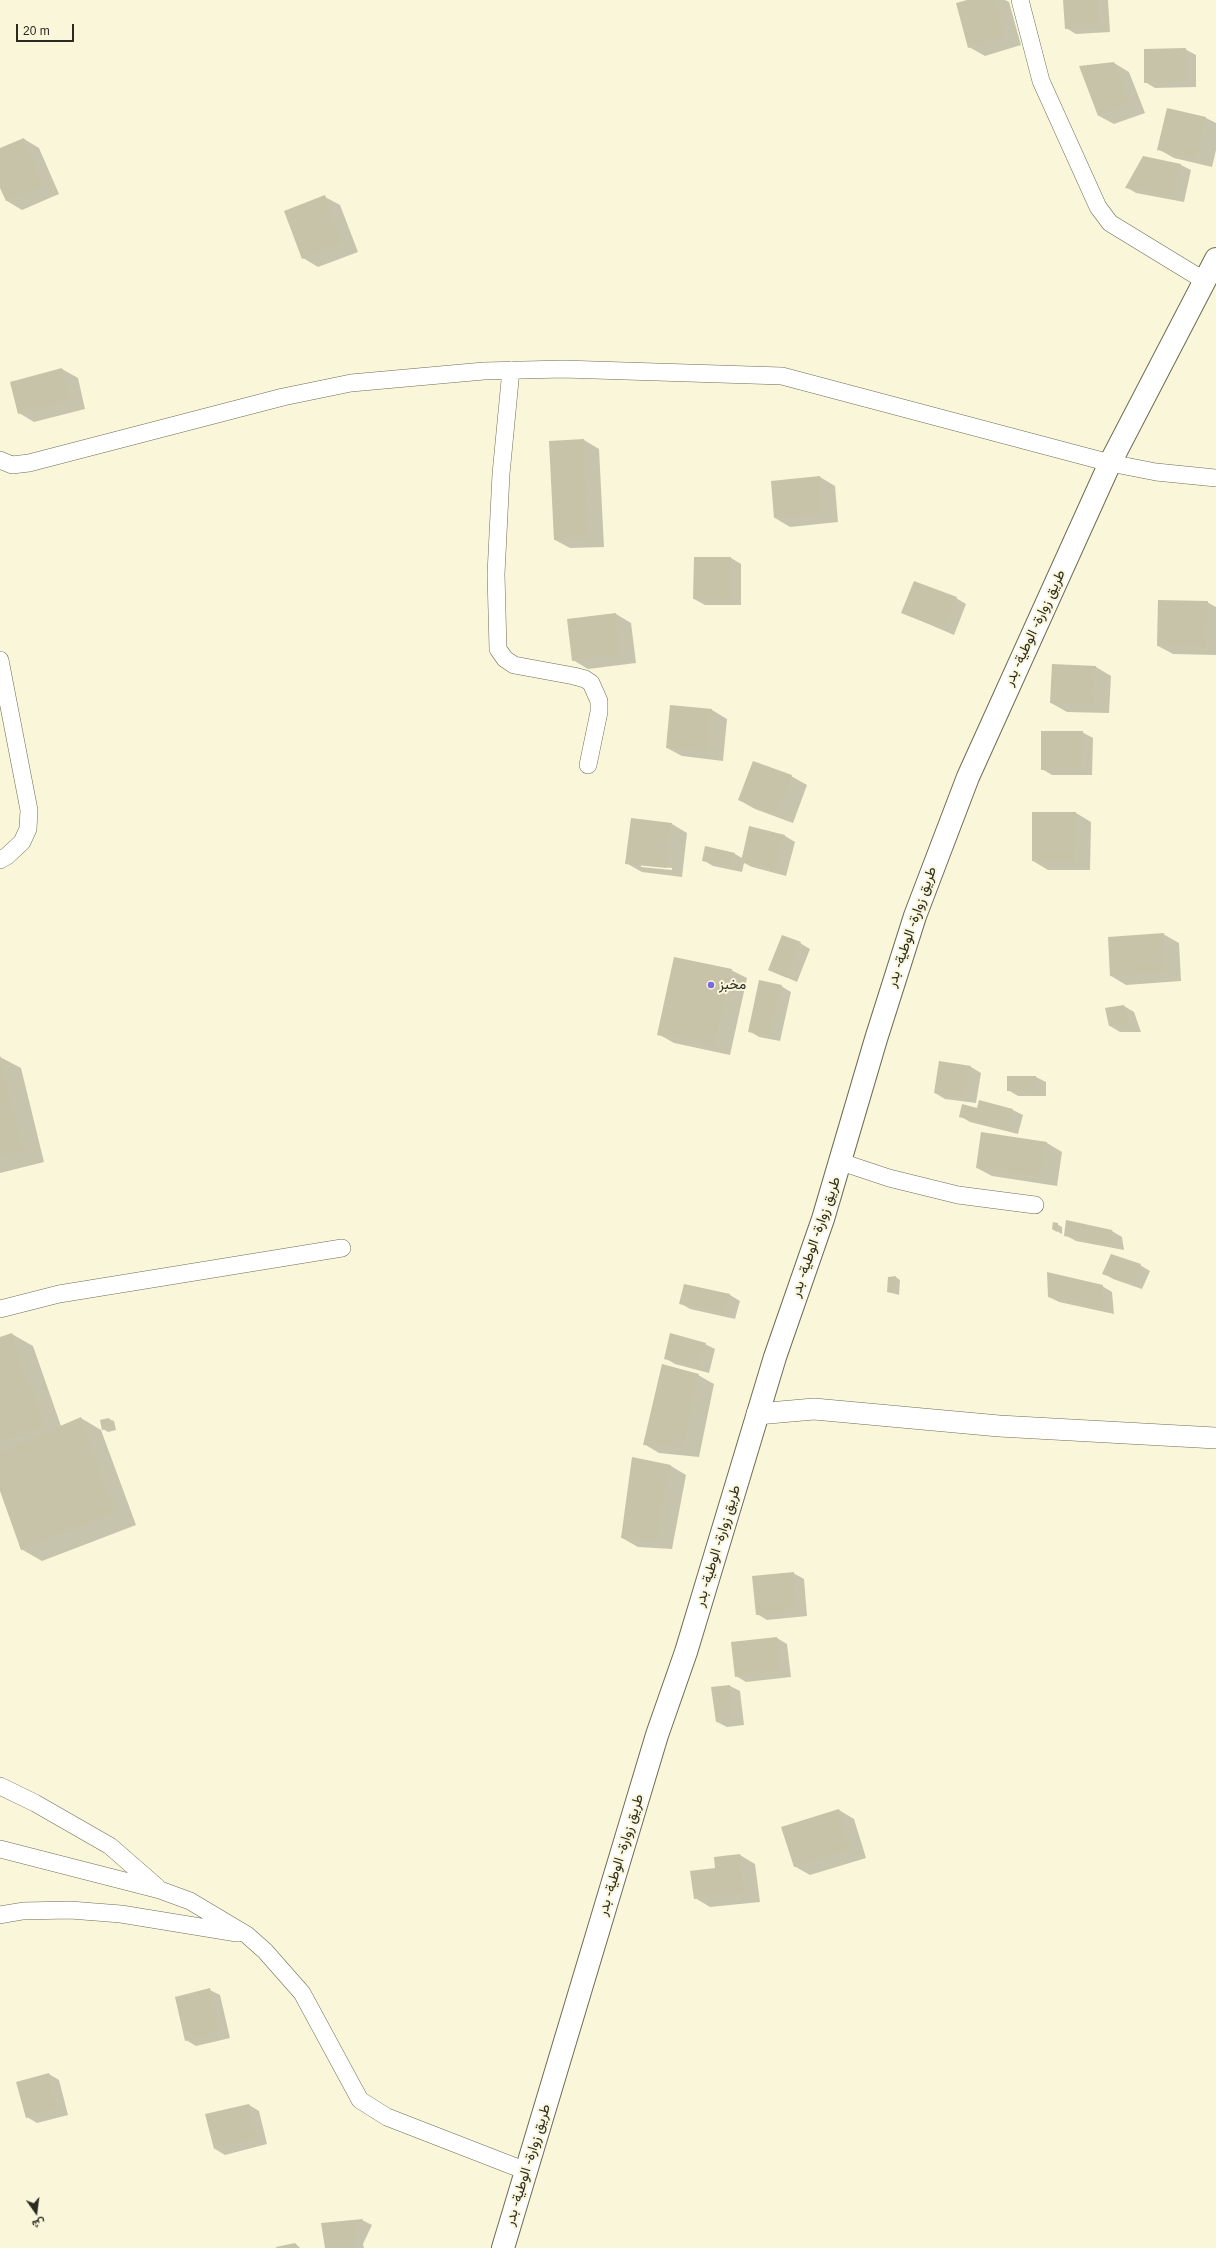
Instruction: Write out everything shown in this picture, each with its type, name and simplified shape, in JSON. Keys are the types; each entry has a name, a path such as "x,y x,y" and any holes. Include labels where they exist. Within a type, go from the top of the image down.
{"highway":[{"name":"طريق زوارة- الوطية- بدر","path":"503,2248 657,1735 686,1652 734,1496 757,1414 841,1162 897,970 946,831 1005,692 1110,463 1216,259"}],"street":[{"path":"1020,0 1041,81 1098,207 1110,223 1205,281"},
{"path":"0,460 12,465 29,463 276,399 351,383 511,370 562,368 782,376 1110,463 1156,472 1216,478"},
{"path":"511,370 501,474 496,574 498,649 505,659 514,665 574,676 585,679 591,683 599,701 599,712 588,765"},
{"path":"0,660 30,810 28,828 22,842 7,856 0,860"},
{"path":"841,1162 889,1178 958,1195 1035,1205"},
{"path":"0,1309 60,1294 342,1248"},
{"path":"757,1414 814,1409 999,1426 1216,1438"},
{"path":"0,1786 35,1803 110,1846 160,1890"},
{"path":"0,1849 160,1890 190,1901 247,1935 265,1951 302,1993 360,2100 387,2117 526,2171"},
{"path":"0,1915 22,1911 70,1910 121,1914 247,1935"}],"building":[{"path":"967,0 996,0 1006,36 968,48 956,3"},
{"path":"1063,0 1098,0 1100,26 1065,29"},
{"path":"1186,48 1186,82 1144,83 1144,49"},
{"path":"1114,62 1130,104 1098,116 1079,66"},
{"path":"1167,108 1206,117 1197,159 1157,150"},
{"path":"24,138 44,185 6,201 0,188 0,148"},
{"path":"1143,156 1181,164 1174,197 1125,188"},
{"path":"325,195 343,244 302,259 284,211"},
{"path":"62,368 71,400 18,414 10,382"},
{"path":"584,439 589,539 554,540 549,441"},
{"path":"820,476 823,514 774,518 771,481"},
{"path":"694,557 731,557 731,600 693,599"},
{"path":"914,581 957,597 944,630 901,613"},
{"path":"1158,600 1208,601 1207,647 1157,646"},
{"path":"616,613 621,654 572,661 567,619"},
{"path":"1052,664 1096,666 1094,705 1050,703"},
{"path":"670,705 712,709 708,753 666,748"},
{"path":"1041,731 1083,731 1082,770 1041,770"},
{"path":"753,761 792,775 777,815 738,800"},
{"path":"1032,812 1076,812 1075,862 1032,861"},
{"path":"631,818 672,823 667,868 625,864"},
{"path":"749,826 785,835 776,871 741,862"},
{"path":"705,846 735,853 732,867 702,861"},
{"path":"1164,933 1166,973 1110,976 1108,937"},
{"path":"782,935 801,942 787,978 768,970"},
{"path":"674,957 732,969 715,1046 657,1035"},
{"path":"759,980 782,985 770,1036 748,1032"},
{"path":"1124,1005 1132,1027 1109,1026 1105,1008"},
{"path":"0,1055 24,1150 0,1156"},
{"path":"939,1061 971,1066 966,1098 934,1093"},
{"path":"1007,1076 1036,1076 1036,1091 1007,1091"},
{"path":"979,1100 1013,1109 1007,1129 959,1117 962,1104 977,1108"},
{"path":"981,1132 1047,1142 1041,1178 976,1168"},
{"path":"1066,1220 1112,1230 1114,1245 1064,1236"},
{"path":"1053,1222 1058,1223 1057,1232 1052,1229"},
{"path":"1111,1254 1141,1264 1132,1284 1102,1274"},
{"path":"1047,1272 1103,1285 1104,1309 1048,1297"},
{"path":"896,1276 894,1293 887,1292 888,1277"},
{"path":"684,1284 730,1294 725,1314 679,1304"},
{"path":"12,1333 46,1427 0,1443 0,1337"},
{"path":"670,1333 706,1343 699,1368 664,1359"},
{"path":"662,1364 699,1374 684,1448 643,1445"},
{"path":"81,1417 116,1513 21,1550 0,1491 0,1452"},
{"path":"109,1418 112,1427 102,1430 100,1420"},
{"path":"632,1457 671,1465 657,1541 621,1538"},
{"path":"794,1572 797,1611 756,1615 752,1576"},
{"path":"777,1637 781,1671 735,1677 731,1642"},
{"path":"730,1685 735,1720 716,1722 711,1687"},
{"path":"839,1809 851,1849 794,1867 781,1827"},
{"path":"740,1854 745,1893 694,1899 690,1871 715,1868 714,1857"},
{"path":"210,1988 220,2032 185,2041 175,1997"},
{"path":"49,2073 59,2109 26,2118 16,2082"},
{"path":"249,2104 258,2138 214,2149 205,2114"},
{"path":"363,2219 354,2238 354,2248 325,2248 321,2223"},
{"path":"295,2243 300,2248 276,2248 276,2247"}],"place":[{"name":"مخبز","path":"711,985"}]}
